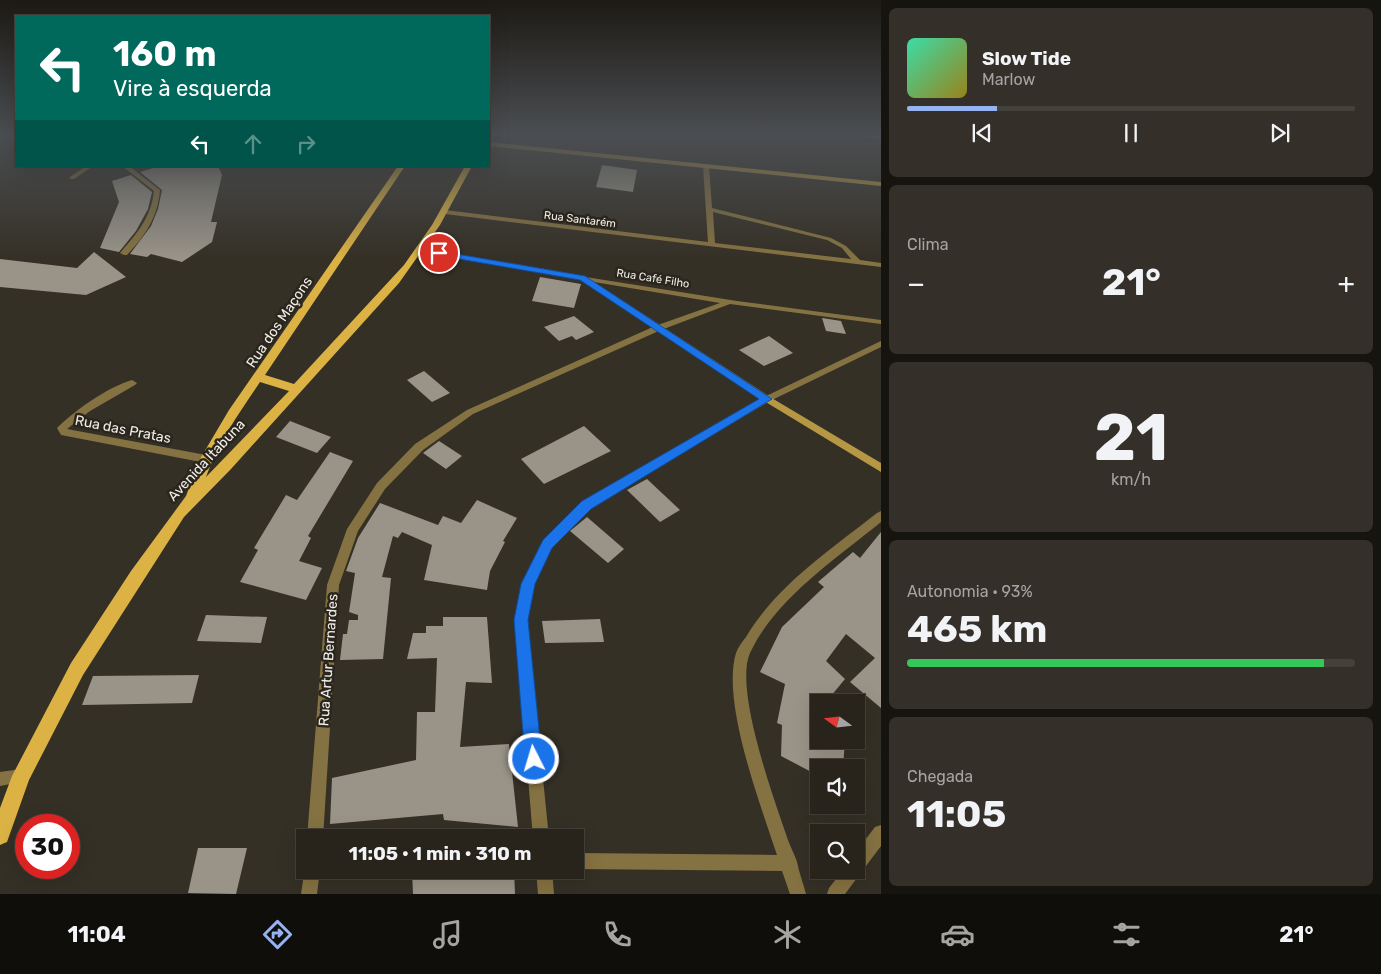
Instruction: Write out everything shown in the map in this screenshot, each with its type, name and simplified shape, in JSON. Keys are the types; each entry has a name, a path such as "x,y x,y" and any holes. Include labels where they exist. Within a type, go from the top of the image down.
{"main road":[{"name":"Rua dos Maçons","path":"191,499 206,459 258,377 395,176"},
{"name":"Avenida Itabuna","path":"0,835 21,776 77,669 136,576 191,499 226,466 396,281 422,250 464,176"},
{"path":"258,377 296,389"}],"street":[{"path":"72,178 75,176"},
{"path":"124,253 142,236 156,198 156,190 138,176"},
{"path":"707,176 712,245"},
{"path":"800,176 881,184"},
{"path":"710,209 830,239 844,247 858,262"},
{"name":"Rua Santarém","path":"445,212 881,266"},
{"name":"Rua Café Filho","path":"422,250 729,302 881,322"},
{"path":"582,278 767,399 881,468"},
{"name":"Rua Artur Bernardes","path":"316,829 333,585 353,529 381,486 419,446 470,412 658,328 729,302"},
{"path":"540,829 521,620 528,584 547,544 586,505 767,399 881,344"},
{"name":"Rua das Pratas","path":"132,383 94,404 67,422 62,428 64,432 206,459"},
{"path":"798,894 743,722 738,690 741,655 768,613 804,579 881,516"},
{"path":"0,779 21,776"},
{"path":"865,854 881,833"},
{"path":"584,861 789,863"},
{"path":"309,894 311,879"},
{"path":"545,879 546,894"},
{"path":"835,894 846,879"}],"building":[{"path":"132,176 152,192 148,209 136,231 119,252 100,248 119,202 112,181"},
{"path":"145,176 222,176 211,222 217,222 212,242 182,262 151,254 147,257 130,254 151,226 158,209 162,190"},
{"path":"599,176 636,176 633,192 596,187"},
{"path":"94,252 126,277 86,295 0,287 0,259 77,268"},
{"path":"540,277 581,284 574,308 532,301"},
{"path":"574,316 594,332 576,340 572,336 559,341 544,327"},
{"path":"822,318 841,321 846,334 826,331"},
{"path":"769,336 793,353 764,366 739,350"},
{"path":"424,371 450,393 432,402 407,380"},
{"path":"290,421 331,437 317,453 276,437"},
{"path":"584,426 611,451 544,484 521,459"},
{"path":"439,441 462,456 446,469 423,453"},
{"path":"330,452 353,461 308,536 311,538 299,561 322,568 306,600 240,582 258,550 254,548 286,495 297,500"},
{"path":"647,479 680,510 660,522 627,490"},
{"path":"477,500 517,518 503,541 505,542 490,571 487,590 424,580 432,545 402,532 398,538 393,536 382,577 391,578 383,659 340,660 343,634 347,634 349,620 358,620 358,615 349,612 355,573 346,571 358,538 380,503 438,525 443,516 461,523"},
{"path":"587,517 624,549 608,563 570,531"},
{"path":"881,532 881,708 850,682 875,658 846,634 826,661 845,679 833,694 810,694 810,749 844,749 844,759 810,759 810,771 781,756 782,725 777,723 785,684 760,672 782,627 824,587 818,582 853,552 860,558"},
{"path":"206,615 267,617 261,643 197,641"},
{"path":"443,617 487,617 492,683 466,682 460,747 509,744 518,827 444,820 443,814 330,824 332,778 416,760 417,712 435,712 437,658 407,659 413,633 426,633 426,626 443,626"},
{"path":"600,619 604,642 545,643 542,621"},
{"path":"199,675 192,703 82,705 93,676"},
{"path":"198,848 247,848 236,894 188,893"},
{"path":"412,879 514,879 515,894 413,894"}],"route":[{"path":"439,253 582,278 767,399 586,505 547,544 528,584 521,620 534,759"}]}
